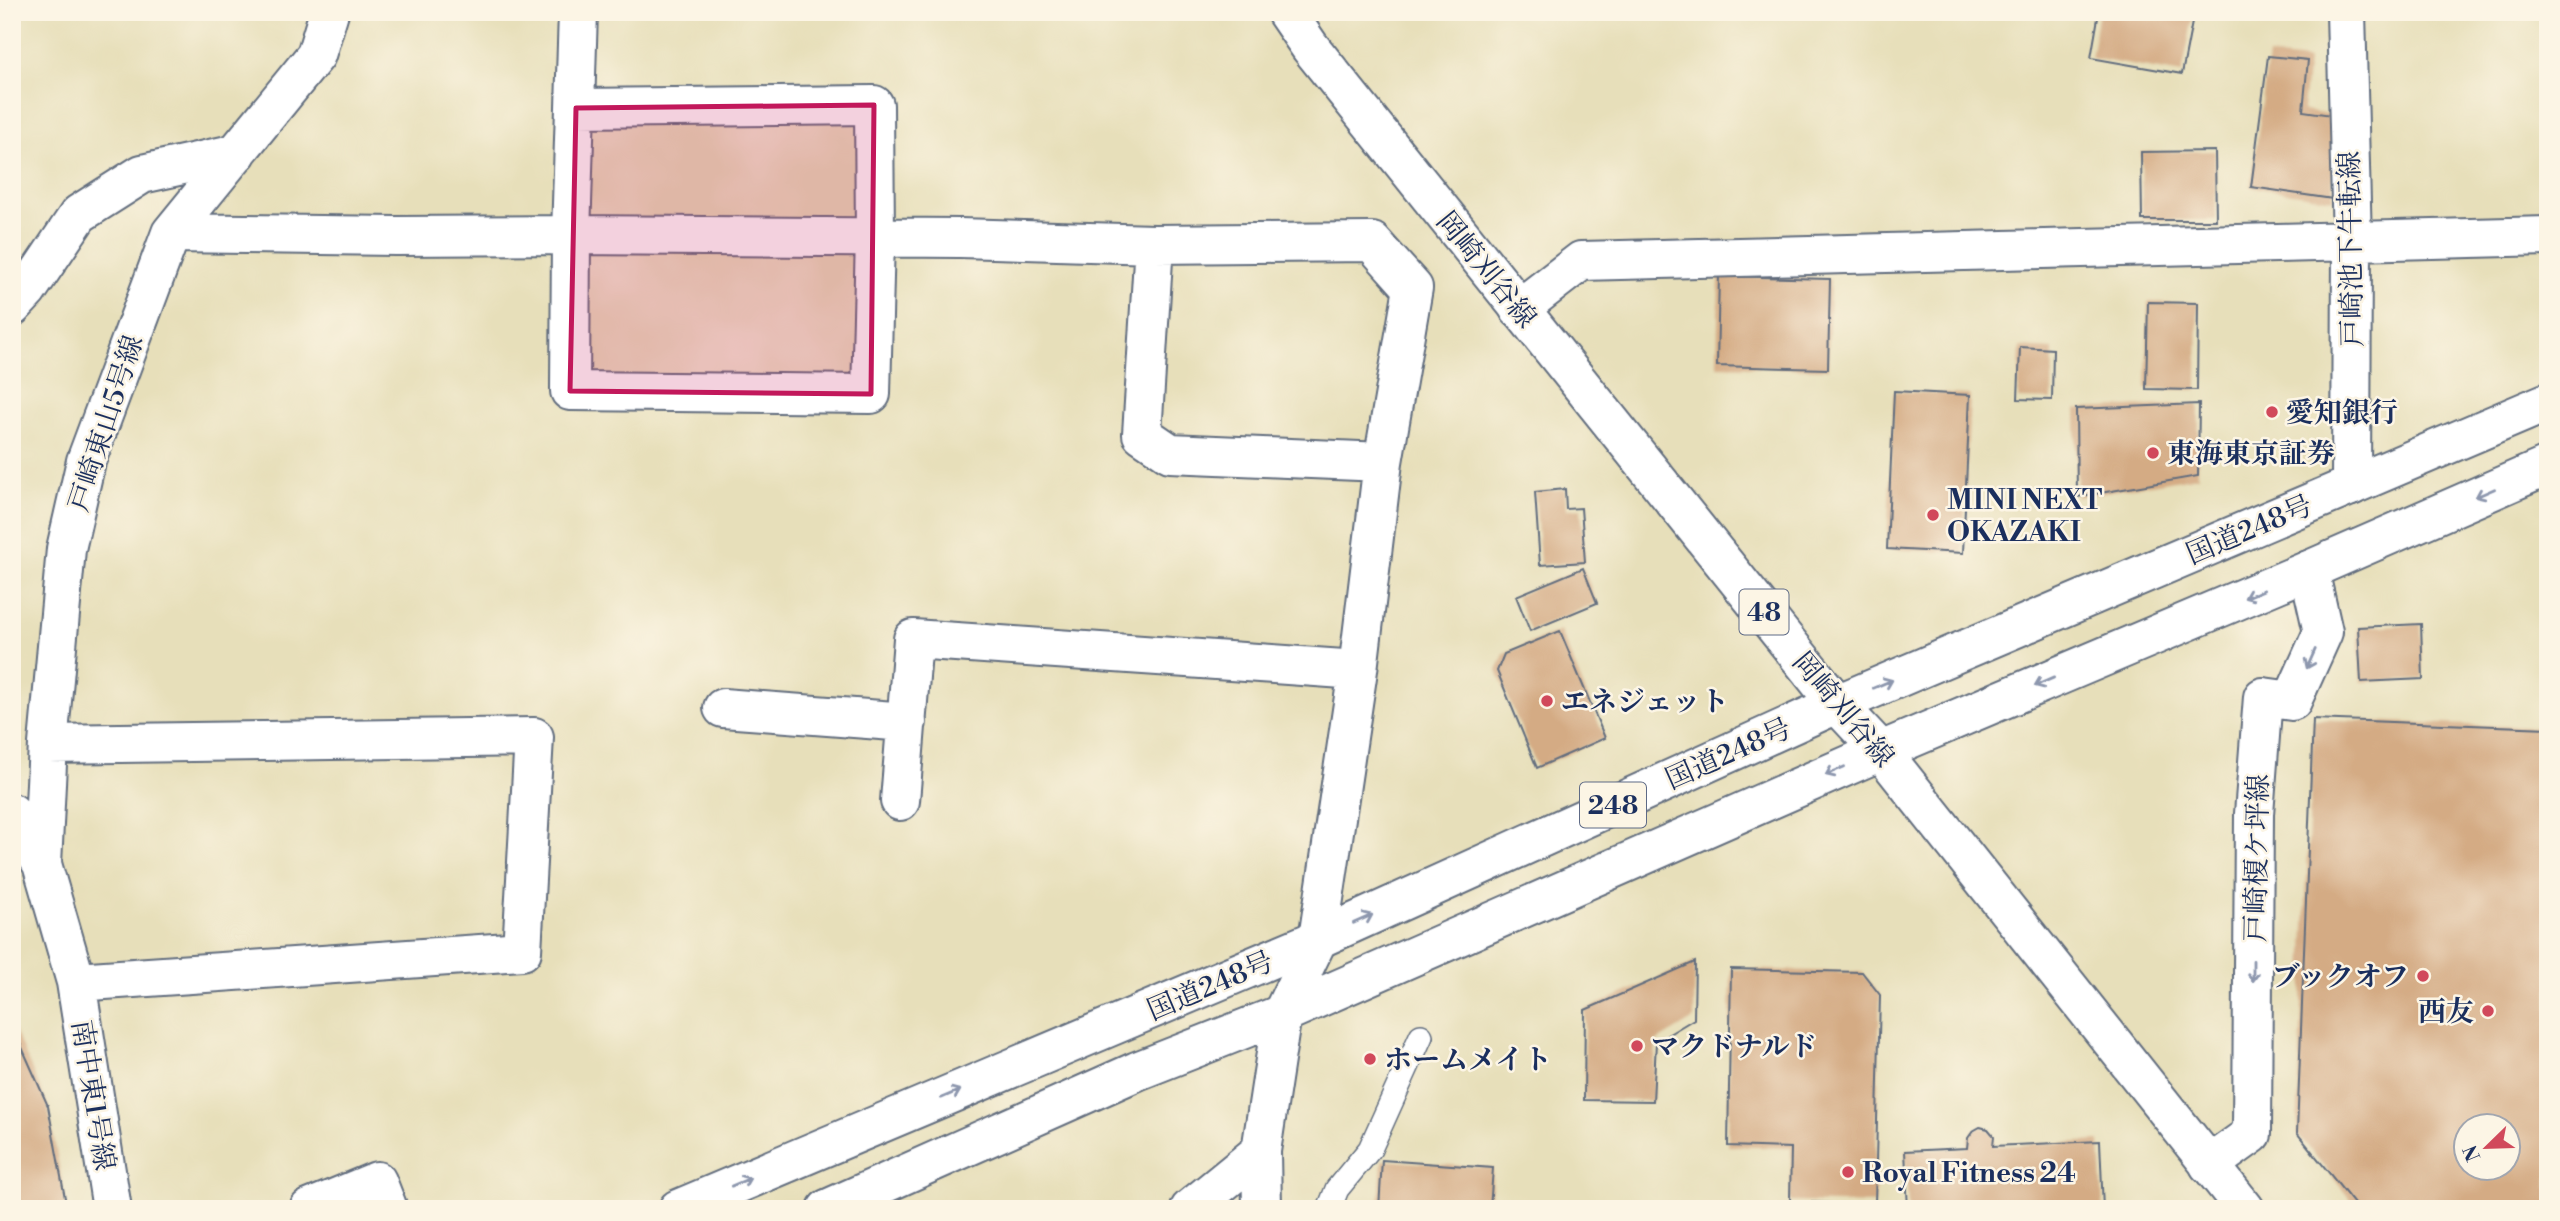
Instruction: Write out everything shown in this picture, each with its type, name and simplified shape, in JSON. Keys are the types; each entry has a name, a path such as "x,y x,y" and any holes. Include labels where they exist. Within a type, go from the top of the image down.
{"main road":[{"path":"12,307 27,291 79,214 142,174 237,153 316,55 329,12"},
{"path":"576,108 874,105 876,238 871,394 570,391 570,234 578,12"},
{"name":"岡崎刈谷線","path":"1286,12 1310,47 1519,309 1837,704 1881,751 2245,1209"},
{"name":"戸崎池下牛転線","path":"2346,12 2352,242 2351,486"},
{"name":"戸崎東山5号線","path":"42,864 48,744 66,549 86,461 172,233 237,153"},
{"path":"172,233 396,236 570,234 1154,244 1372,242 1413,288 1383,462 1358,670 1318,939 1282,1014 1262,1151 1262,1209"},
{"path":"1519,309 1581,261 2548,236"},
{"path":"1154,244 1142,434 1170,453 1383,462"},
{"name":"国道248号","path":"678,1209 1318,939 1837,704 2548,402"},
{"name":"国道248号","path":"827,1209 1137,1071 1282,1014 1881,751 2548,466"},
{"name":"戸崎榎ケ坪線","path":"2209,1165 2252,1134 2254,814 2263,698 2292,701 2323,632 2309,570"},
{"path":"900,801 913,639 1358,670"},
{"path":"723,708 907,722"},
{"path":"48,744 534,737 522,951 76,982"},
{"path":"12,813 42,864"},
{"name":"南中東1号線","path":"42,864 76,982 112,1209"},
{"path":"1191,1209 1262,1151"},
{"path":"309,1209 377,1181 388,1209"}],"lane":[{"path":"1329,1209 1336,1189 1370,1149 1421,1036"}],"highlighted area":[{"path":"874,105 871,394 570,391 576,108"}],"building":[{"path":"2099,12 2194,12 2182,74 2091,58"},
{"path":"2268,56 2308,60 2303,111 2332,115 2333,199 2251,187"},
{"path":"2215,151 2216,220 2142,220 2141,152"},
{"path":"1719,276 1830,279 1828,369 1717,366"},
{"path":"2148,302 2198,303 2197,390 2146,389"},
{"path":"2020,347 2053,349 2052,400 2018,399"},
{"path":"1894,391 1970,395 1963,553 1887,549"},
{"path":"2199,404 2198,476 2077,497 2076,409"},
{"path":"1565,489 1566,509 1581,508 1585,562 1540,565 1535,492"},
{"path":"1583,568 1597,603 1530,631 1516,596"},
{"path":"2421,624 2423,679 2361,682 2358,627"},
{"path":"1560,631 1605,738 1537,768 1497,671 1504,654"},
{"path":"2313,719 2548,728 2548,1209 2358,1209 2297,1133"},
{"path":"1695,962 1694,1019 1656,1042 1653,1101 1584,1100 1585,1010"},
{"path":"1731,969 1862,972 1880,995 1875,1204 1790,1202 1791,1148 1728,1146"},
{"path":"12,1025 48,1106 67,1209 12,1209"},
{"path":"1980,1127 1988,1129 1994,1136 1993,1146 2100,1141 2103,1209 1908,1209 1905,1151 1967,1148 1968,1138"},
{"path":"1382,1160 1493,1168 1490,1209 1379,1209"}],"place":[{"name":"愛知銀行","path":"2272,412"},
{"name":"東海東京証券","path":"2153,453"},
{"name":"MINI NEXT OKAZAKI","path":"1933,515"},
{"name":"エネジェット","path":"1547,701"},
{"name":"ブックオフ","path":"2423,976"},
{"name":"西友","path":"2488,1011"},
{"name":"マクドナルド","path":"1637,1046"},
{"name":"ホームメイト","path":"1370,1059"},
{"name":"Royal Fitness 24","path":"1848,1172"}]}
